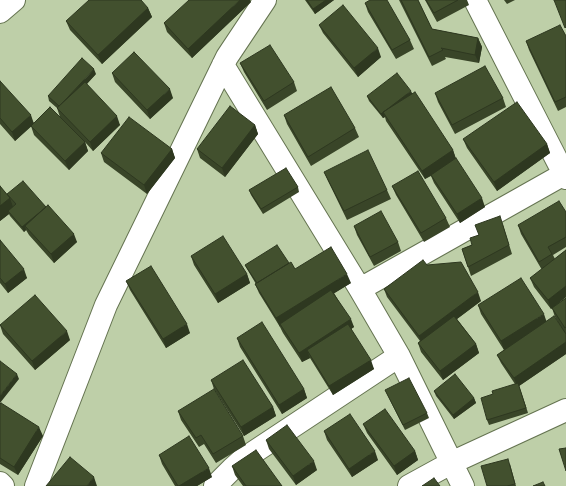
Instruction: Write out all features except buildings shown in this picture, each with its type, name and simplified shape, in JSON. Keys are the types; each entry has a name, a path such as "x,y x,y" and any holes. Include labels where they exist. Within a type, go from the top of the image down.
{"street":[{"path":"0,12 14,0"},
{"path":"36,486 106,305 227,57 265,0"},
{"path":"360,289 566,175 475,0"},
{"path":"223,65 360,289 399,356 463,486"},
{"path":"215,486 242,460 399,356"},
{"path":"409,486 451,462 566,410"},
{"path":"0,483 3,486"}]}
